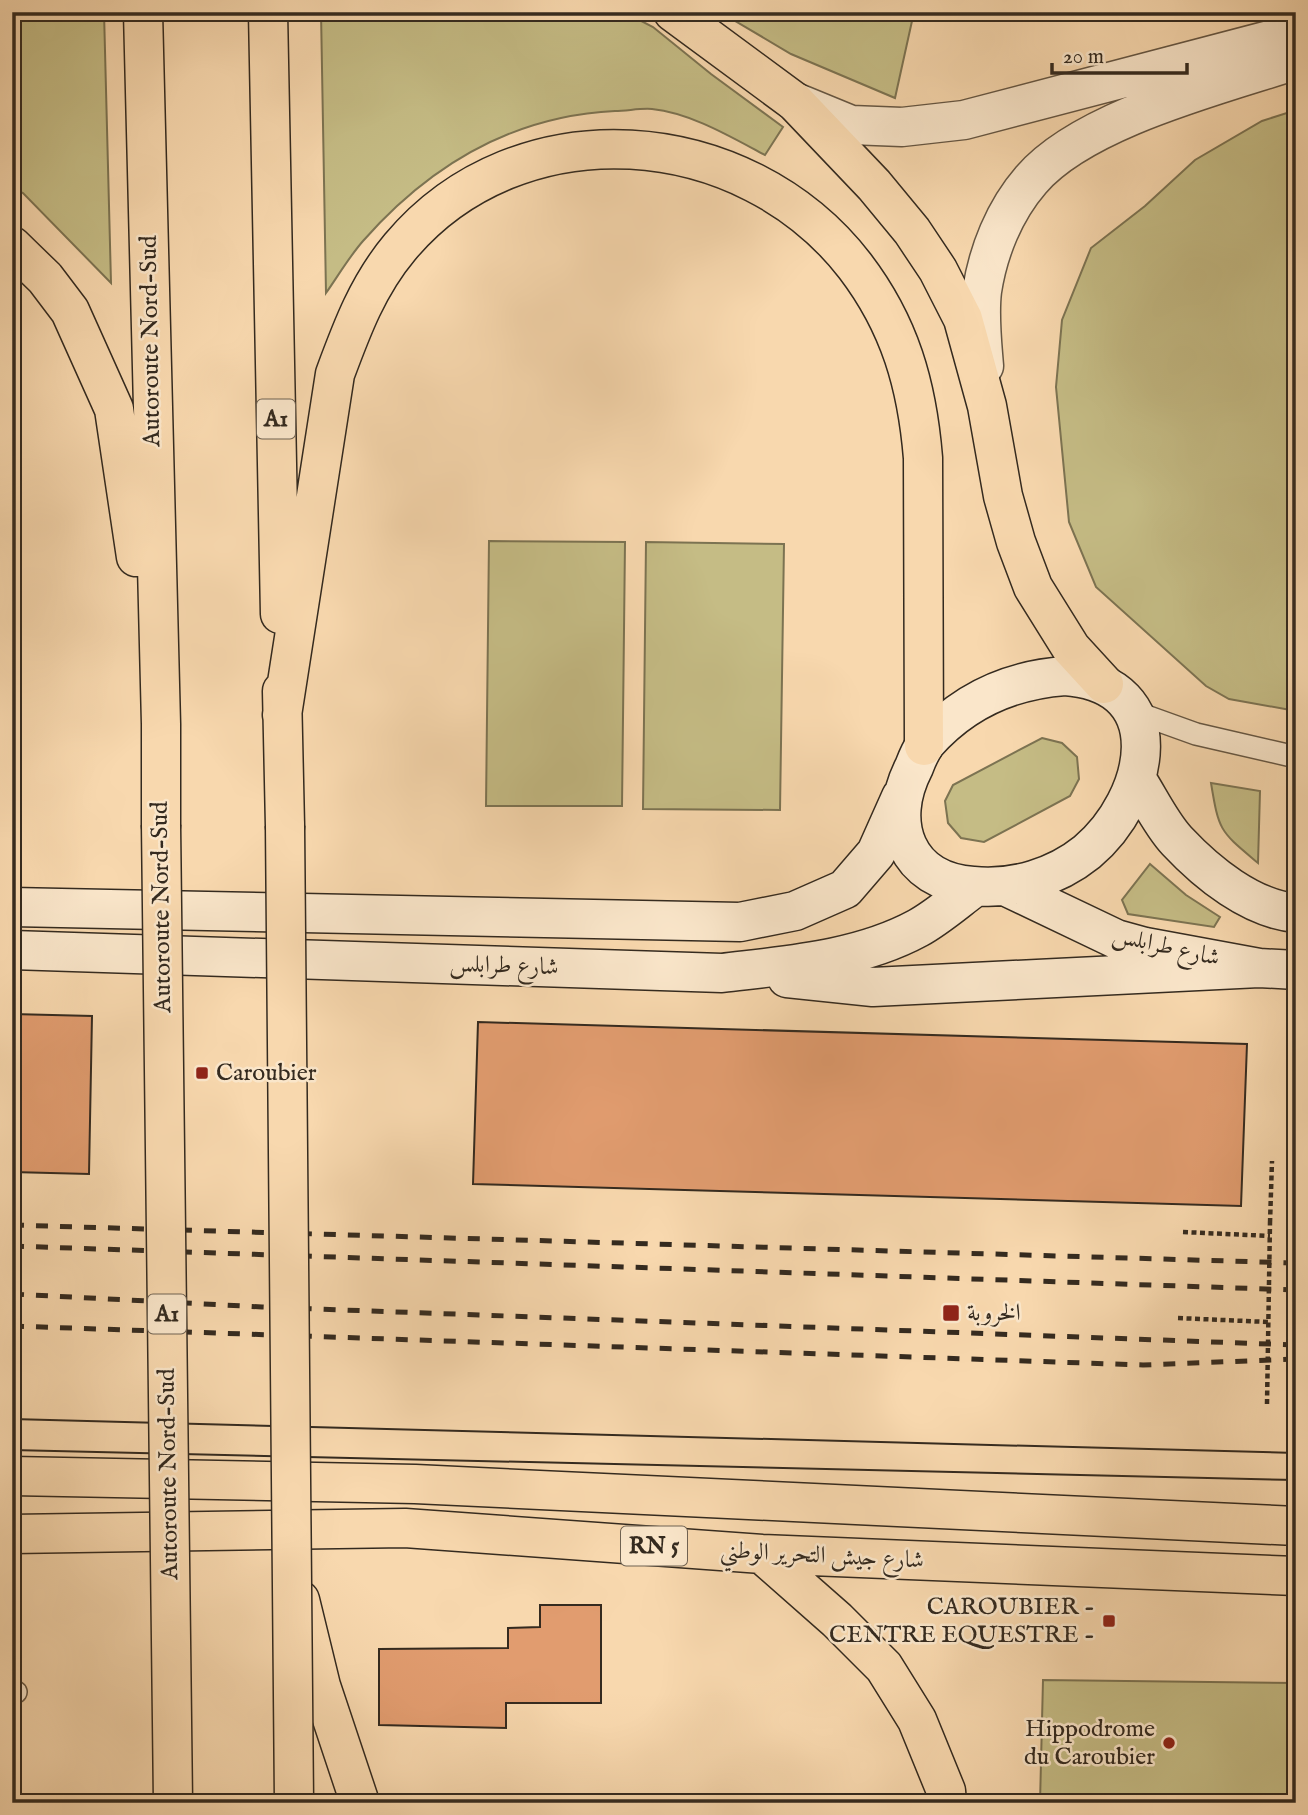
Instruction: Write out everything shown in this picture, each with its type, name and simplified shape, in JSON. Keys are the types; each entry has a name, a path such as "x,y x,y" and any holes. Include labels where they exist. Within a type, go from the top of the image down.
{"highway":[{"name":"Autoroute Nord-Sud","path":"143,12 161,724 173,1803"},
{"name":"A1","path":"268,12 285,826 294,1803"},
{"path":"673,12 795,103 874,185 912,231 938,270 964,319 987,406 1003,496 1033,587 1071,648 1104,684"},
{"path":"282,715 335,374 355,320 375,281 401,246 432,216 467,191 505,170 547,157 590,149 635,148 679,154 721,168 761,187 795,209 826,235 854,265 877,299 896,336 911,375 922,447 924,746"},
{"path":"12,246 45,278 70,311 114,409 161,724"},
{"name":"RN 5","path":"12,1476 415,1484 1296,1526"},
{"name":"شارع جيش التحرير الوطني","path":"12,1534 405,1528 762,1554 1296,1576"},
{"path":"762,1554 837,1620 884,1667 917,1720 946,1791 947,1803"},
{"path":"292,1559 321,1686 360,1803"}],"main road":[{"path":"795,103 850,125 902,127 964,120 1296,33"},
{"path":"987,406 981,322 982,291 991,252 1007,215 1031,180 1065,150 1106,128 1173,100 1296,61"},
{"path":"1065,676 1085,677 1104,684 1120,696 1132,711 1140,729 1142,748 1136,778 1125,806 1108,830 1087,852 1062,869 1034,881 990,886 953,884 933,874 916,860 905,841 899,819 901,797 924,746 963,709 1011,684 1065,676"},
{"path":"1136,778 1176,840 1217,876 1257,903 1296,914"},
{"name":"شارع طرابلس","path":"12,907 740,922 795,911 845,889 876,853 901,797"},
{"name":"شارع طرابلس","path":"12,950 722,973 808,963 880,944 919,928 990,886 1116,939 1174,953 1278,969"},
{"path":"722,973 873,987 1278,969"}],"lane":[{"path":"1132,711 1196,734 1296,757"}],"path":[{"path":"1267,1404 1272,1161"},
{"path":"1184,1232 1270,1236"},
{"path":"1178,1318 1269,1322"}],"shaded area":[{"path":"12,12 104,12 111,283 23,193 12,188"},
{"path":"321,12 624,12 653,27 783,127 765,155 696,121 652,109 577,115 508,134 476,149 416,189 363,241 326,293"},
{"path":"720,12 914,12 895,98 791,54"},
{"path":"1296,110 1296,711 1229,699 1206,686 1096,587 1069,522 1056,387 1062,320 1091,248 1145,206 1195,160 1262,121"},
{"path":"489,541 625,542 622,806 486,806"},
{"path":"646,542 784,544 780,810 643,809"},
{"path":"1042,738 1062,743 1077,757 1079,779 1070,796 984,842 961,838 948,823 945,801 953,785"},
{"path":"1211,783 1260,791 1258,863 1223,829 1216,812"},
{"path":"1150,864 1186,895 1220,917 1214,927 1128,914 1122,900"},
{"name":"Hippodrome du Caroubier","path":"1043,1680 1296,1683 1296,1803 1040,1803"}],"building":[{"path":"12,1014 92,1016 89,1174 12,1172"},
{"path":"478,1022 1247,1044 1241,1206 473,1184"},
{"path":"540,1605 601,1605 601,1703 506,1703 506,1728 379,1725 379,1649 508,1648 508,1628 540,1627"}],"tram line":[{"path":"12,1419 1296,1453"},
{"path":"12,1450 1296,1480"}],"railway":[{"path":"12,1225 1296,1263"},
{"path":"12,1246 1296,1290"},
{"path":"12,1294 262,1307 1296,1345"},
{"path":"12,1326 1143,1365 1296,1359"}],"place":[{"name":"Caroubier","path":"202,1073"},
{"name":"الخروبة","path":"951,1313"},
{"name":"CAROUBIER - CENTRE EQUESTRE -","path":"1109,1621"},
{"name":"Hippodrome du Caroubier","path":"1169,1743"}]}
